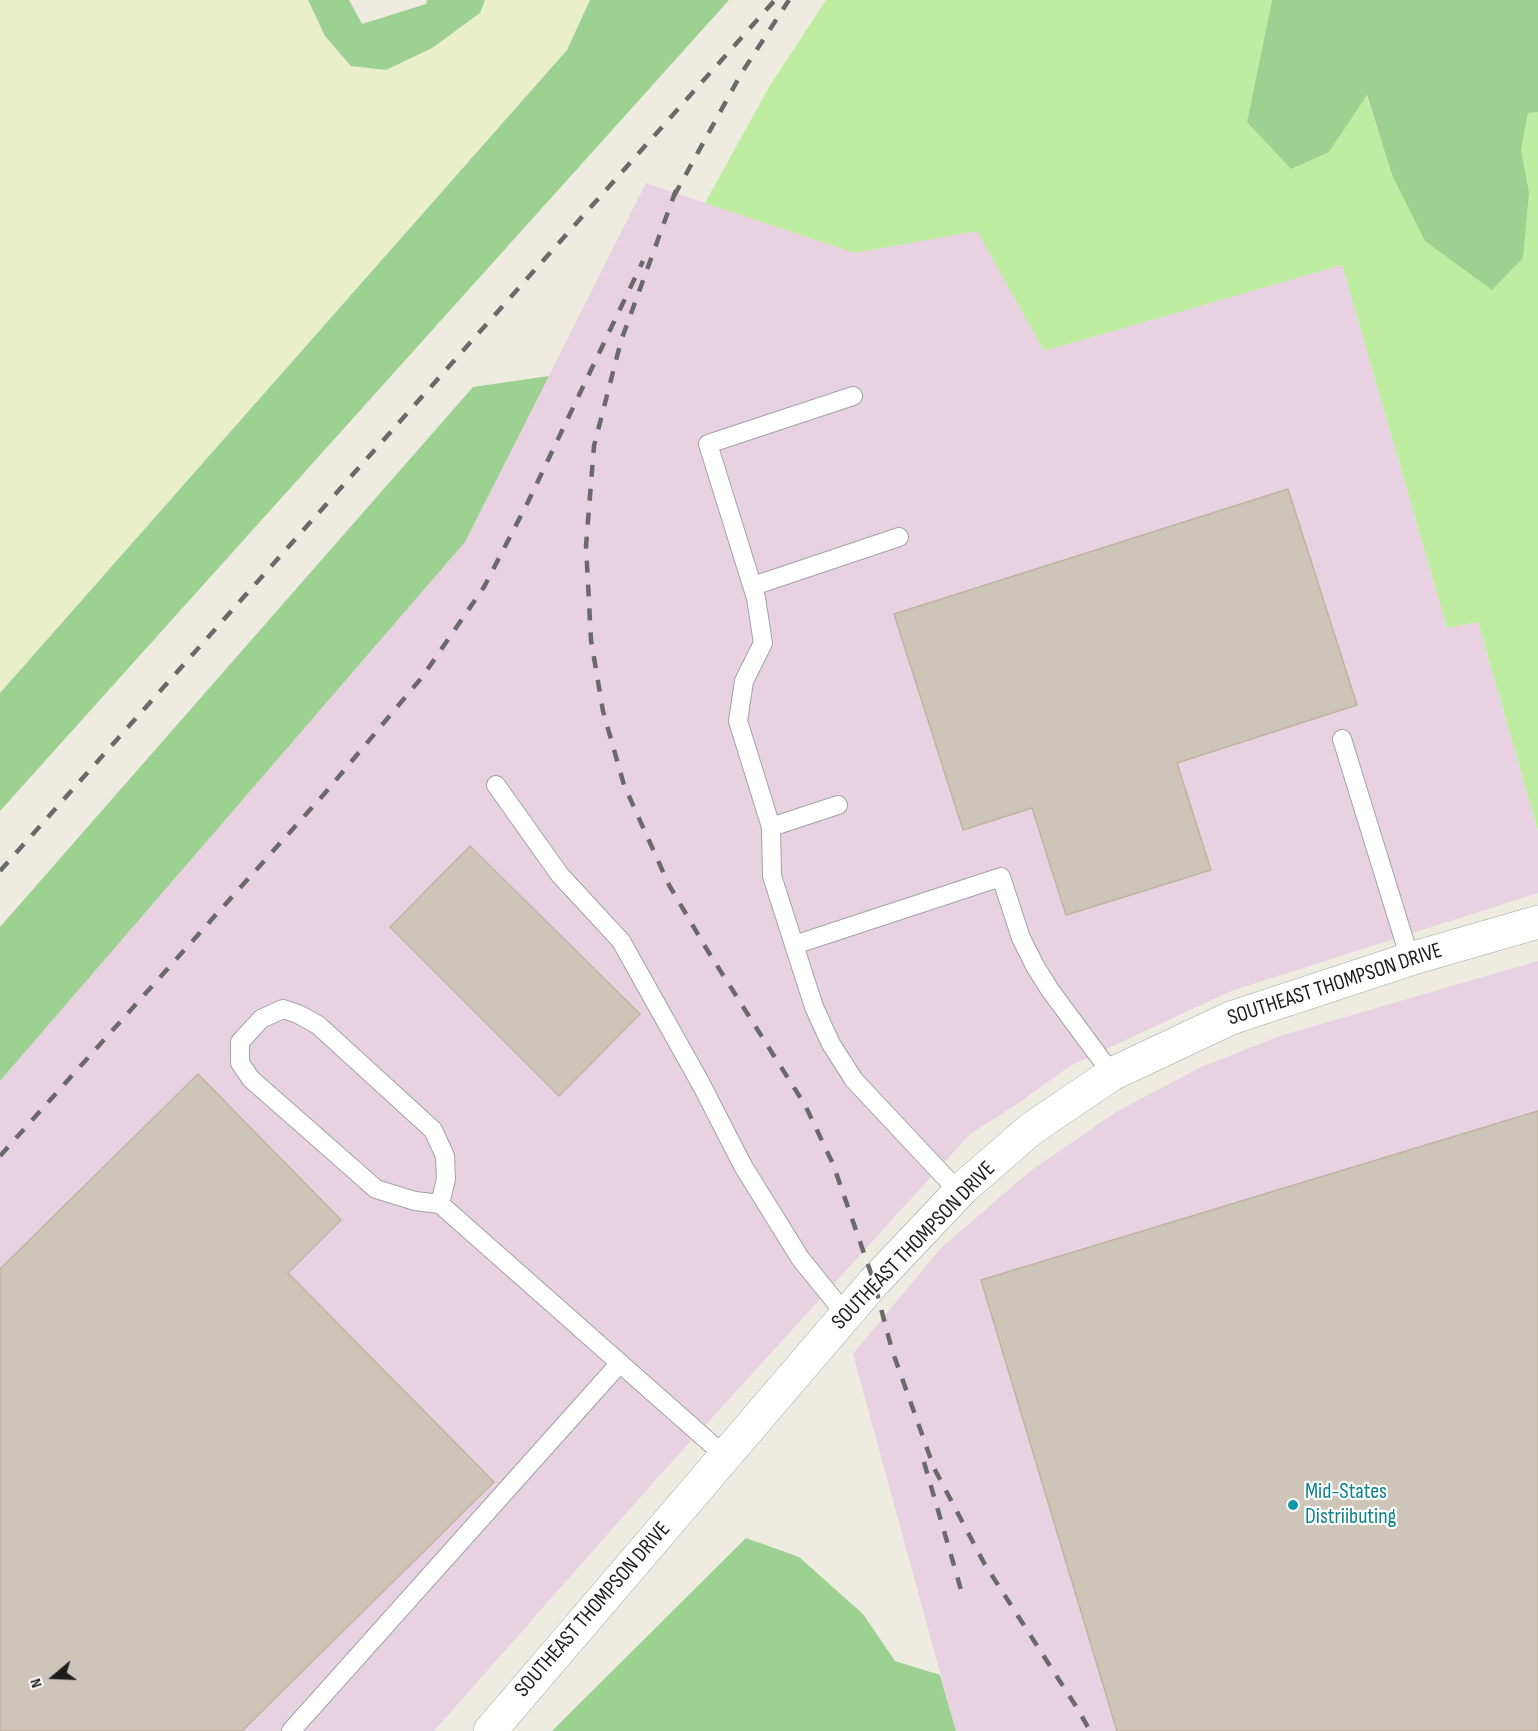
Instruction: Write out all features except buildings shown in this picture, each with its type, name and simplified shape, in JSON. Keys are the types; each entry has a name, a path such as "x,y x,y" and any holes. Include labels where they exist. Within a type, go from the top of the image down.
{"street":[{"name":"SOUTHEAST THOMPSON DRIVE","path":"490,1731 874,1282 959,1192 1031,1128 1112,1074 1231,1018 1410,959 1538,922"}],"lane":[{"path":"853,396 708,444 753,586 763,643 744,681 738,722 771,827 772,876 814,1007 831,1044 854,1080 959,1192"},
{"path":"753,586 899,537"},
{"path":"1342,739 1410,959"},
{"path":"496,785 560,875 621,941 743,1166 800,1258 846,1315"},
{"path":"771,827 838,805"},
{"path":"794,945 1001,878 1021,938 1035,966 1112,1074"},
{"path":"440,1204 446,1179 445,1156 433,1130 318,1025 283,1009 261,1019 240,1042 240,1063 251,1079 376,1189 415,1201 440,1204 725,1456"},
{"path":"291,1731 620,1363"}],"shaded area":[{"path":"646,183 855,253 977,230 1044,351 1342,265 1447,628 1478,622 1538,831 1538,893 1231,991 1070,1066 970,1134 651,1485 434,1731 0,1731 0,1081 465,542"},
{"name":"Mid-States Distriibuting","path":"1538,961 1538,1731 956,1731 853,1354 941,1248 1029,1172 1116,1112 1201,1067 1280,1036"}],"green space":[{"path":"0,0 308,0 325,36 479,13 485,0 590,0 567,50 0,693"},
{"path":"308,0 349,0 362,24 426,4 427,0 485,0 480,13 432,48 386,70 351,66 325,36"},
{"path":"590,0 729,0 0,811 0,693 567,50"},
{"path":"826,0 1272,0 1247,122 1329,152 1366,94 1392,175 1529,192 1521,150 1528,113 1538,112 1538,831 1478,622 1447,628 1342,265 1044,351 977,231 855,253 705,203 769,87"},
{"path":"1272,0 1538,0 1538,112 1528,113 1521,150 1529,192 1523,258 1492,290 1425,241 1392,175 1367,95 1329,152 1291,169 1247,122"},
{"path":"549,376 465,542 0,1081 0,927 473,387"},
{"path":"746,1538 799,1557 863,1614 895,1661 940,1675 956,1731 552,1731"}],"railway":[{"path":"0,871 775,0"},
{"path":"674,196 741,74 789,0"},
{"path":"676,190 621,341 594,446 586,546 591,640 603,711 624,785 669,885 805,1105 833,1164 874,1282 892,1350 934,1468 984,1563 1090,1731"},
{"path":"0,1156 325,793 423,676 484,587 528,502 643,261"},
{"path":"924,1462 964,1600"}],"place":[{"name":"Mid-States Distriibuting","path":"1293,1505"}]}
